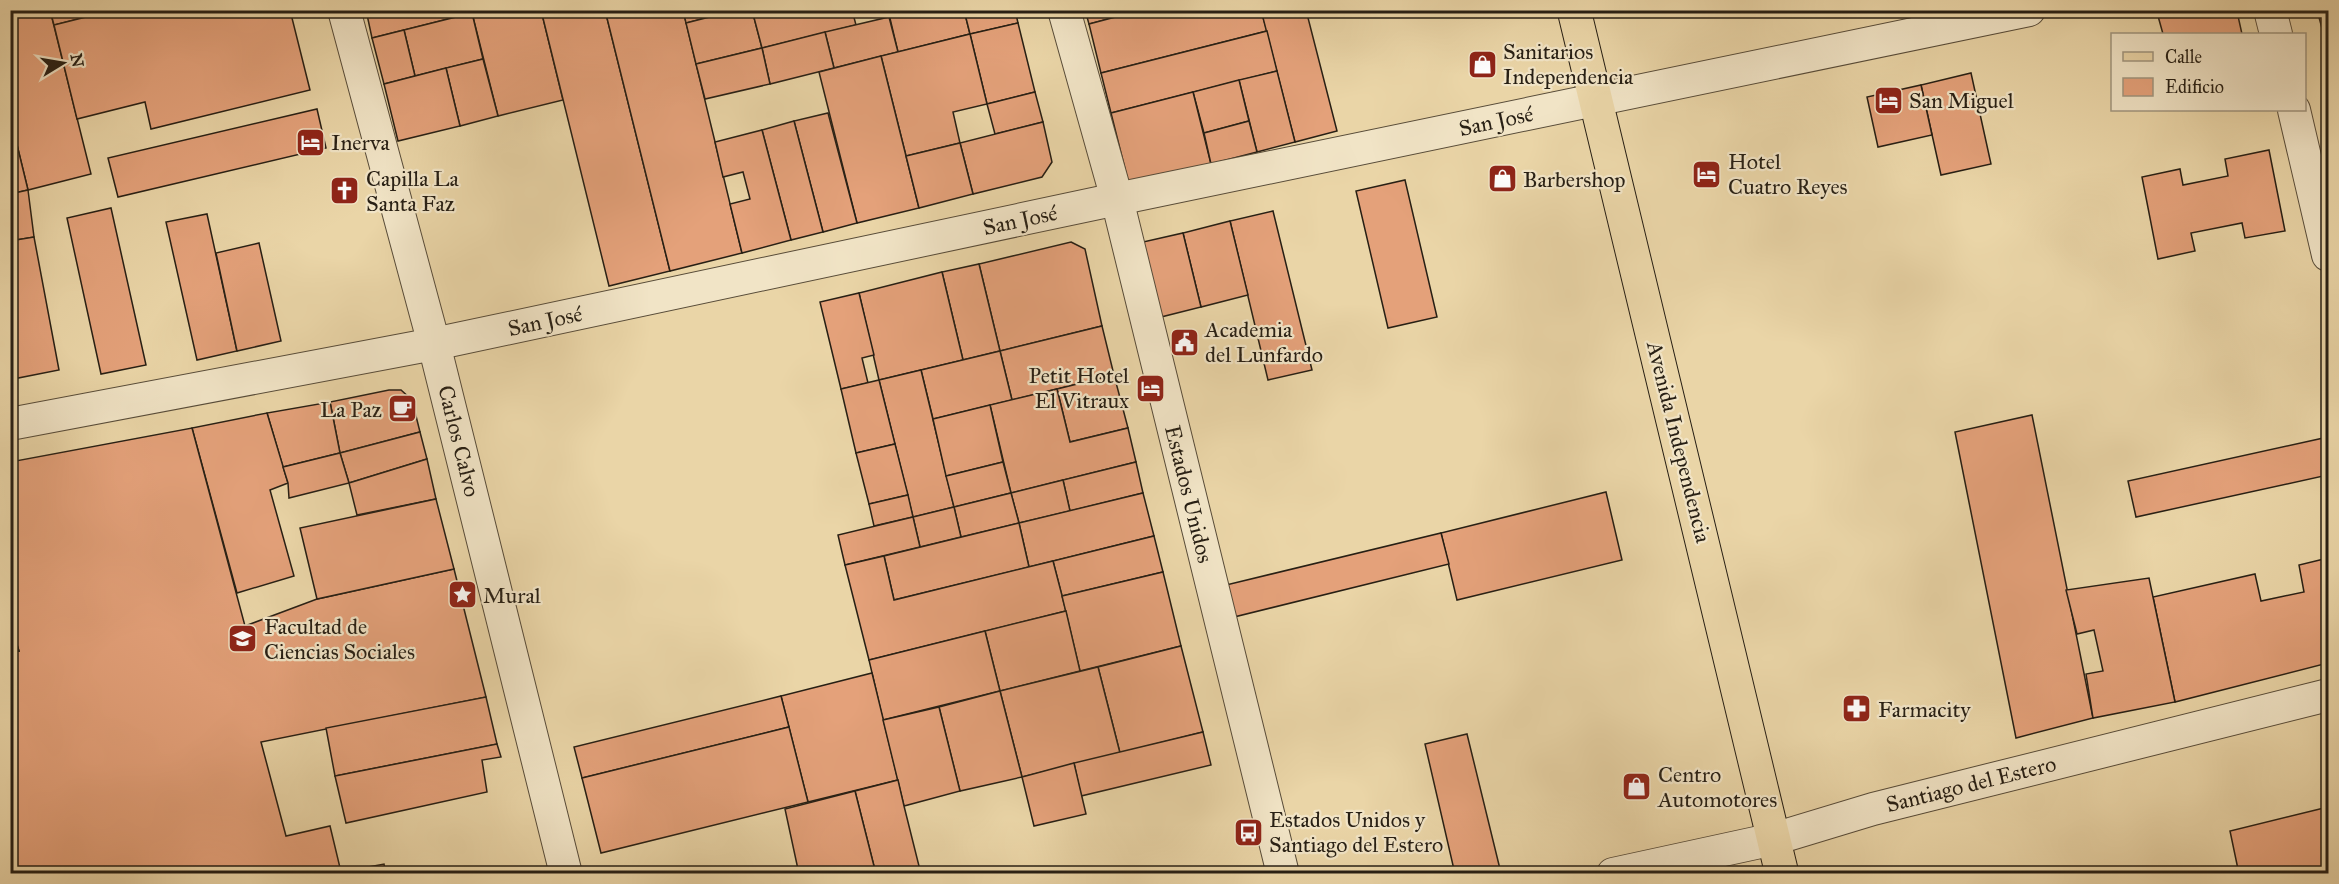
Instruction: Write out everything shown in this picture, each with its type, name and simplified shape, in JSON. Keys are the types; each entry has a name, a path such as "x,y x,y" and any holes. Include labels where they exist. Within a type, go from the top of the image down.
{"main road":[{"name":"Avenida Independencia","path":"1574,10 1782,873"}],"street":[{"name":"Carlos Calvo","path":"345,10 434,344 566,873"},
{"name":"Estados Unidos","path":"1064,10 1117,199 1283,873"},
{"name":"San José","path":"10,424 434,344 1117,199 2029,10"},
{"path":"2270,10 2276,33"},
{"path":"2294,111 2328,255"},
{"name":"Santiago del Estero","path":"1613,873 1774,839 1873,809 2328,695"}],"building":[{"path":"10,10 50,10 91,174 28,190 10,116"},
{"path":"50,10 114,10 54,25"},
{"path":"114,10 290,10 310,90 151,129 145,102 77,119 54,25"},
{"path":"366,10 484,10 372,38"},
{"path":"484,10 541,10 563,100 498,116 472,13"},
{"path":"541,10 605,10 670,271 609,286"},
{"path":"605,10 683,10 742,253 670,271"},
{"path":"683,10 737,10 686,23"},
{"path":"737,10 752,10 762,48 696,64 686,23"},
{"path":"752,10 852,10 856,25 762,48"},
{"path":"888,10 964,10 970,34 898,52"},
{"path":"964,10 1015,10 1018,23 970,34"},
{"path":"1085,10 1142,10 1089,24"},
{"path":"1142,10 1261,10 1267,31 1101,73 1089,24"},
{"path":"1261,10 1306,10 1337,131 1295,142"},
{"path":"2188,10 2228,10 2238,16 2242,33 2163,33 2158,16"},
{"path":"2317,10 2328,10 2327,47"},
{"path":"472,13 483,59 415,76 404,30"},
{"path":"889,17 898,52 834,68 825,32"},
{"path":"1018,23 1035,92 987,104 970,34"},
{"path":"404,30 415,76 384,84 372,38"},
{"path":"1267,31 1277,71 1111,113 1101,73"},
{"path":"825,32 834,68 770,84 762,48"},
{"path":"970,34 987,104 953,112 960,143 906,156 881,56"},
{"path":"762,48 770,84 705,99 696,64"},
{"path":"881,56 919,208 857,223 819,72"},
{"path":"483,59 498,116 460,126 446,68"},
{"path":"446,68 460,126 398,141 384,84"},
{"path":"1277,71 1295,142 1257,152 1239,80"},
{"path":"1971,73 1991,164 1941,175 1921,85"},
{"path":"1239,80 1249,121 1204,133 1193,92"},
{"path":"1921,85 1932,135 1878,147 1867,97"},
{"path":"1035,92 1043,122 995,134 987,104"},
{"path":"1193,92 1211,164 1129,185 1111,113"},
{"path":"317,109 326,148 118,197 108,158"},
{"path":"828,113 857,223 823,232 794,121"},
{"path":"10,116 28,190 10,194"},
{"path":"794,121 823,232 791,240 762,130"},
{"path":"1249,121 1257,152 1211,164 1204,133"},
{"path":"1043,122 1052,162 1042,177 973,194 960,143"},
{"path":"762,130 791,240 742,253 730,204 750,199 743,172 723,177 715,142"},
{"path":"960,143 973,194 919,208 906,156"},
{"path":"2269,150 2285,231 2245,238 2242,223 2191,233 2195,251 2158,259 2142,177 2180,169 2183,185 2228,176 2225,159"},
{"path":"1405,180 1437,317 1388,328 1356,191"},
{"path":"28,190 34,237 10,241 10,194"},
{"path":"111,208 146,365 101,374 67,218"},
{"path":"1273,211 1312,370 1268,380 1230,221"},
{"path":"207,214 237,351 197,360 166,222"},
{"path":"1230,221 1248,295 1201,307 1183,233"},
{"path":"1183,233 1201,307 1161,317 1143,242"},
{"path":"34,237 59,370 13,379 10,364 10,241"},
{"path":"1071,242 1085,249 1102,326 1000,351 979,264"},
{"path":"259,243 281,341 237,351 216,253"},
{"path":"979,264 1000,351 963,360 942,272"},
{"path":"942,272 963,360 879,380 859,293"},
{"path":"859,293 874,355 862,358 868,383 841,389 820,302"},
{"path":"1102,326 1114,375 1012,400 1000,351"},
{"path":"1000,351 1012,400 933,419 921,370"},
{"path":"921,370 954,507 913,517 879,380"},
{"path":"1114,375 1128,428 1070,442 1057,389"},
{"path":"879,380 895,444 856,453 841,389"},
{"path":"1057,389 1070,442 1128,428 1136,462 1011,493 990,405"},
{"path":"389,390 401,390 412,400 420,432 340,453 330,402"},
{"path":"330,402 340,453 283,467 267,413"},
{"path":"990,405 1003,462 946,476 933,419"},
{"path":"267,413 288,483 270,490 294,576 237,593 192,428"},
{"path":"2032,415 2093,718 2016,738 1955,432"},
{"name":"Facultad de Ciencias Sociales","path":"192,428 245,626 317,599 454,569 486,697 261,742 286,836 330,826 341,872 384,864 386,874 10,874 10,652 19,651 10,622 10,462"},
{"path":"420,432 427,459 349,483 340,453"},
{"path":"2328,437 2328,475 2136,517 2128,481"},
{"path":"895,444 908,495 869,504 856,453"},
{"path":"340,453 349,483 289,498 288,483 283,467"},
{"path":"427,459 436,499 357,515 349,483"},
{"path":"1003,462 1011,493 954,507 946,476"},
{"path":"1136,462 1143,493 1070,511 1063,480"},
{"path":"1063,480 1070,511 1019,523 1011,493"},
{"path":"1606,492 1622,560 1457,600 1441,533"},
{"path":"1011,493 1019,523 961,537 954,507"},
{"path":"1143,493 1154,536 1029,567 1019,523"},
{"path":"908,495 913,517 874,526 869,504"},
{"path":"436,499 454,569 317,599 300,528"},
{"path":"954,507 961,537 920,547 913,517"},
{"path":"913,517 920,547 845,565 838,535"},
{"path":"1019,523 1029,567 894,600 884,556"},
{"path":"1441,533 1449,564 1234,617 1226,585"},
{"path":"1154,536 1163,572 1062,596 1053,561"},
{"path":"884,556 894,600 1053,561 1066,611 869,660 845,565"},
{"path":"2328,558 2328,663 2175,702 2153,597 2255,574 2261,601 2304,592 2299,565"},
{"path":"1163,572 1181,646 1080,671 1062,596"},
{"path":"2149,578 2175,702 2093,718 2086,674 2103,671 2094,630 2077,634 2066,590"},
{"path":"1066,611 1080,671 1000,691 985,631"},
{"path":"10,622 19,651 10,652"},
{"path":"985,631 1000,691 883,720 869,660"},
{"path":"1181,646 1203,732 1120,753 1098,667"},
{"path":"1098,667 1120,753 1022,777 1000,691"},
{"path":"872,673 898,780 808,802 781,696"},
{"path":"1000,691 1022,777 960,791 939,707"},
{"path":"781,696 789,727 582,778 574,747"},
{"path":"486,697 497,744 335,776 326,728"},
{"path":"939,707 960,791 904,806 883,720"},
{"path":"789,727 808,802 601,853 582,778"},
{"path":"1203,732 1211,765 1081,796 1074,763"},
{"path":"1467,734 1500,869 1482,874 1455,874 1425,744"},
{"path":"497,744 501,757 482,760 487,792 346,823 335,776"},
{"path":"1074,763 1086,814 1034,826 1022,777"},
{"path":"898,780 921,874 876,874 855,791"},
{"path":"855,791 876,874 799,874 785,809"},
{"path":"2328,807 2328,874 2239,874 2230,831"}],"place":[{"name":"Sanitarios Independencia","path":"1482,64"},
{"name":"San Miguel","path":"1888,100"},
{"name":"Inerva","path":"310,142"},
{"name":"Hotel Cuatro Reyes","path":"1707,174"},
{"name":"Barbershop","path":"1502,179"},
{"name":"Capilla La Santa Faz","path":"345,191"},
{"name":"Academia del Lunfardo","path":"1184,342"},
{"name":"Petit Hotel El Vitraux","path":"1150,388"},
{"name":"La Paz","path":"403,409"},
{"name":"Mural","path":"462,595"},
{"name":"Facultad de Ciencias Sociales","path":"243,639"},
{"name":"Farmacity","path":"1857,709"},
{"name":"Centro Automotores","path":"1637,787"},
{"name":"Estados Unidos y Santiago del Estero","path":"1248,832"}]}
